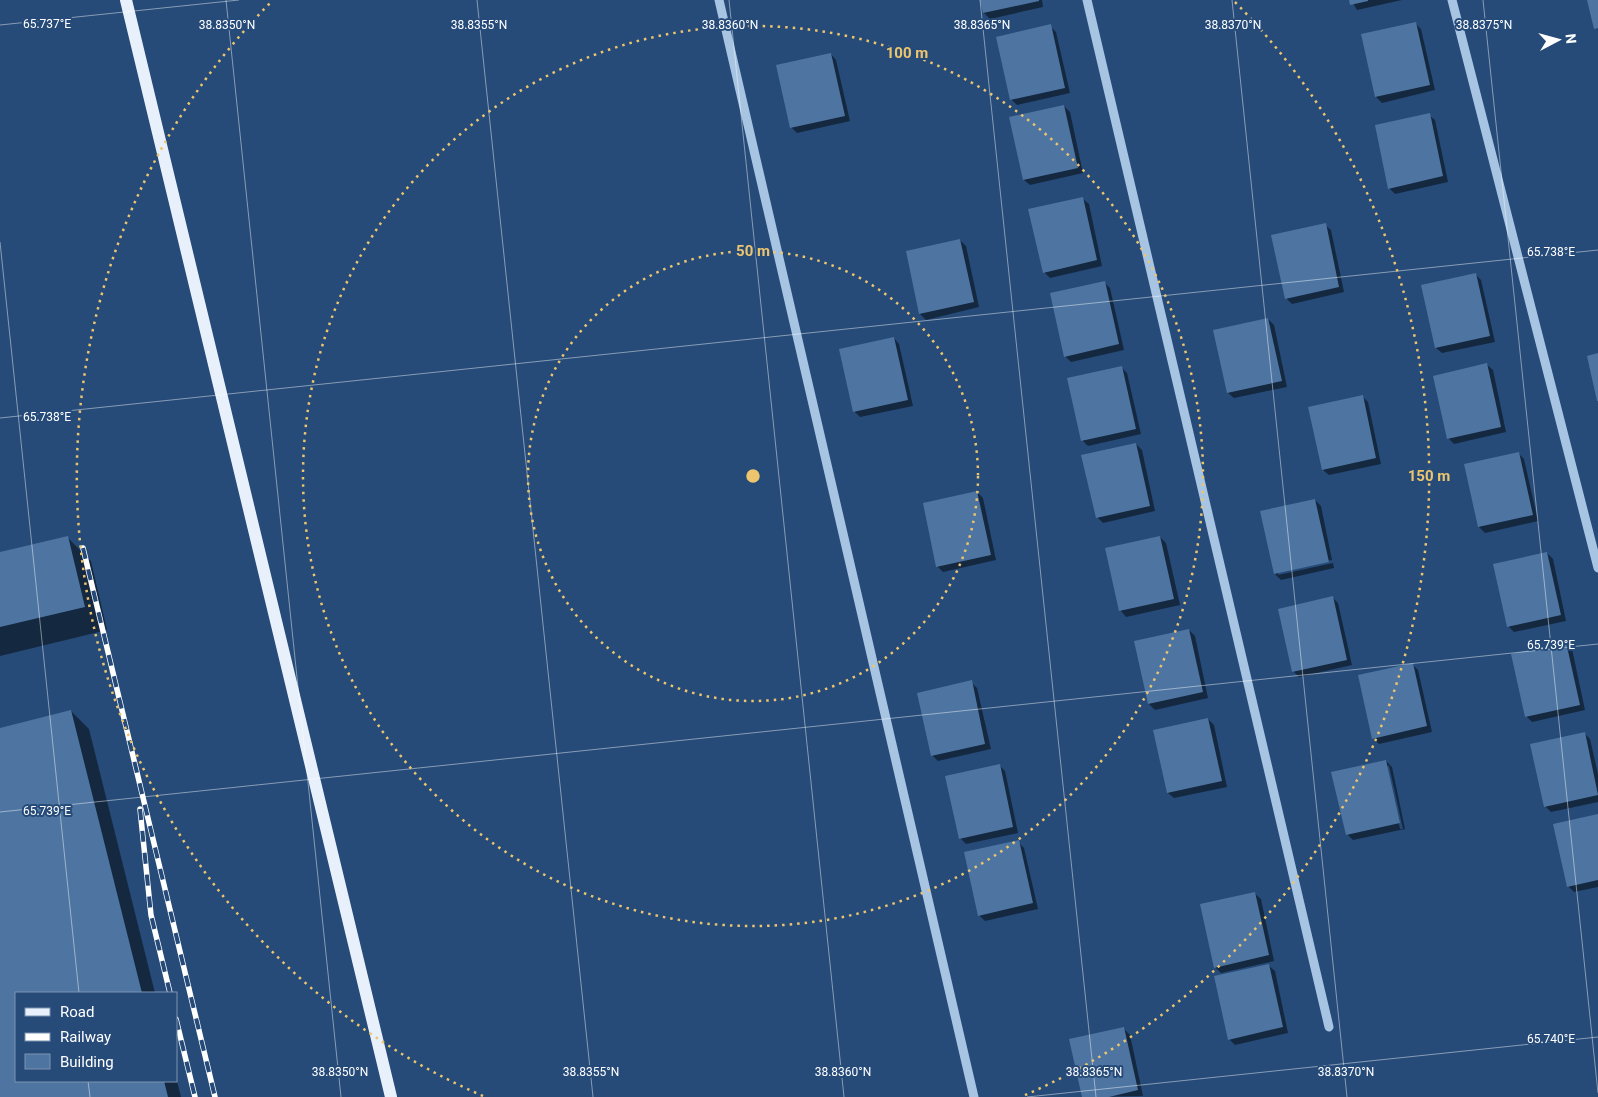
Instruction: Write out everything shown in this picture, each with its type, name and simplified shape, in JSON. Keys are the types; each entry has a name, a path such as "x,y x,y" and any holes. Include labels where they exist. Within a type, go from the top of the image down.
{"main road":[{"path":"126,0 391,1097"}],"street":[{"path":"719,0 974,1097"},
{"path":"1087,0 1329,1027"},
{"path":"1452,0 1598,568"}],"building":[{"path":"980,0 1039,0 1039,1 983,13"},
{"path":"1349,0 1368,0 1368,1 1350,5"},
{"path":"1587,0 1598,0 1598,28 1594,29"},
{"path":"1416,22 1430,85 1375,97 1361,34"},
{"path":"1051,24 1065,88 1010,100 996,37"},
{"path":"831,53 845,116 790,128 776,65"},
{"path":"1064,105 1078,168 1023,180 1009,117"},
{"path":"1430,113 1443,176 1388,189 1375,125"},
{"path":"1083,197 1097,260 1043,273 1028,209"},
{"path":"1326,223 1339,287 1285,299 1271,235"},
{"path":"960,239 974,302 919,314 906,251"},
{"path":"1476,273 1490,336 1435,348 1421,285"},
{"path":"1105,281 1119,344 1064,357 1050,293"},
{"path":"1268,318 1282,381 1227,393 1213,330"},
{"path":"894,337 908,400 853,412 839,349"},
{"path":"1598,353 1598,401 1597,401 1587,356"},
{"path":"1487,363 1501,427 1447,439 1433,376"},
{"path":"1122,366 1136,429 1081,441 1067,378"},
{"path":"1363,395 1376,458 1322,470 1308,407"},
{"path":"1136,443 1150,506 1096,518 1081,455"},
{"path":"1519,452 1533,515 1478,527 1464,464"},
{"path":"977,491 991,555 936,567 923,503"},
{"path":"1315,499 1329,562 1274,574 1260,511"},
{"path":"68,536 85,607 0,627 0,552"},
{"path":"1160,536 1174,599 1119,611 1105,548"},
{"path":"1547,552 1561,615 1507,627 1493,564"},
{"path":"1333,596 1347,660 1292,672 1278,609"},
{"path":"1189,629 1203,692 1148,704 1134,641"},
{"path":"1566,642 1580,705 1525,717 1511,654"},
{"path":"1413,663 1427,726 1372,739 1358,675"},
{"path":"972,680 985,744 931,756 917,693"},
{"path":"71,710 142,992 15,992 15,1082 164,1082 168,1097 0,1097 0,728"},
{"path":"1208,718 1222,781 1167,793 1153,730"},
{"path":"1585,732 1598,795 1544,807 1530,744"},
{"path":"1386,760 1400,823 1346,835 1331,772"},
{"path":"1000,764 1013,827 959,839 945,776"},
{"path":"1598,814 1598,880 1567,887 1553,824"},
{"path":"1019,840 1033,903 978,916 964,852"},
{"path":"1255,892 1269,955 1214,968 1200,904"},
{"path":"1269,964 1283,1027 1228,1040 1214,976"},
{"path":"1124,1027 1138,1090 1109,1097 1082,1097 1069,1039"}],"railway":[{"path":"83,548 215,1097"},
{"path":"140,809 151,915 170,992"},
{"path":"178,1027 195,1097"}]}
